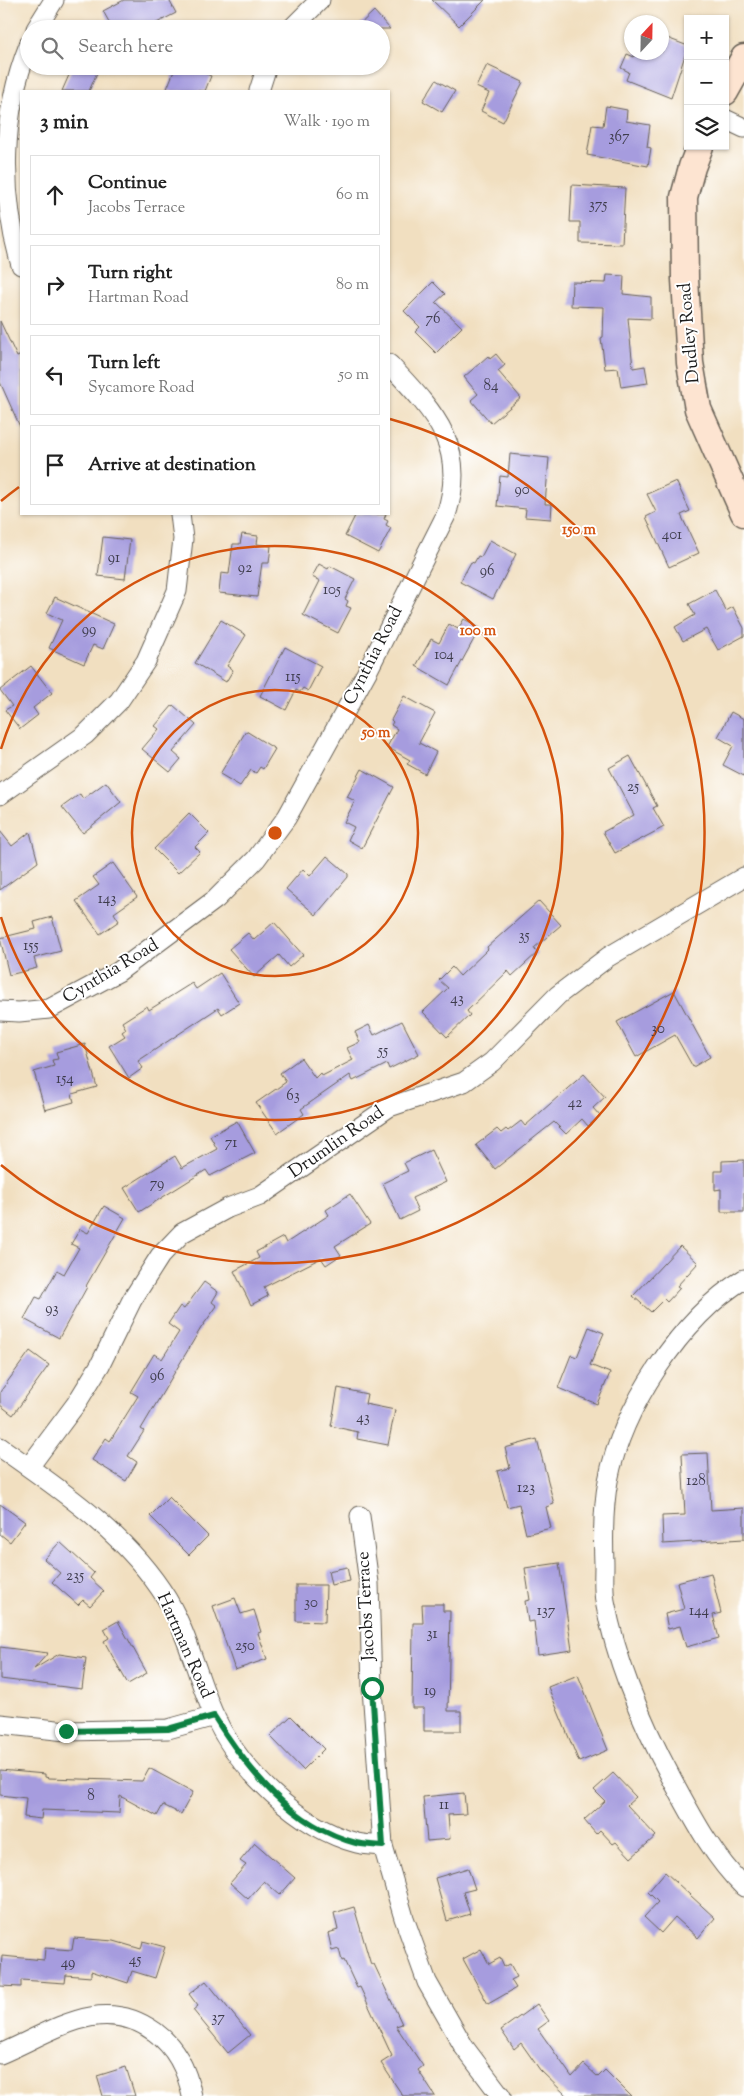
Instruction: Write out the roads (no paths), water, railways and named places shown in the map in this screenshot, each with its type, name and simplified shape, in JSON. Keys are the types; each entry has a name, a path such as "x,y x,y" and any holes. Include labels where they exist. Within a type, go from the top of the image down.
{"street":[{"path":"42,20 54,0"},
{"path":"300,20 320,0"},
{"path":"729,85 744,58"},
{"path":"20,68 15,80 4,148 4,200 12,241 20,261"},
{"path":"259,90 264,75"},
{"path":"729,121 744,128"},
{"name":"Dudley Road","path":"698,150 684,197 685,279 690,363 698,408 741,501"},
{"name":"Cynthia Road","path":"0,1011 19,1012 49,1009 118,972 216,900 256,859 287,817 368,670 446,515 454,492 450,445 436,419 390,365"},
{"path":"0,795 85,735 119,701 146,661 177,591 183,539 180,515"},
{"name":"Drumlin Road","path":"29,1467 76,1404 100,1365 132,1300 160,1256 182,1233 228,1208 260,1196 389,1107 464,1082 492,1062 558,995 608,957 744,877"},
{"path":"744,1279 725,1290 706,1310 672,1348 646,1384 621,1436 608,1481 603,1538 605,1601 622,1665 652,1743 688,1810 730,1873 744,1887"},
{"name":"Hartman Road","path":"0,1447 90,1513 128,1548 167,1599 214,1716 238,1754 267,1788 301,1817 357,1843 383,1846"},
{"name":"Jacobs Terrace","path":"360,1516 369,1584 372,1688 383,1846"},
{"path":"0,1724 66,1731 168,1729 214,1716"},
{"path":"383,1846 404,1918 427,1982 464,2047 501,2096"},
{"path":"0,2054 68,2022 102,2014 122,2015 144,2024 178,2054 189,2080 192,2096"}]}
